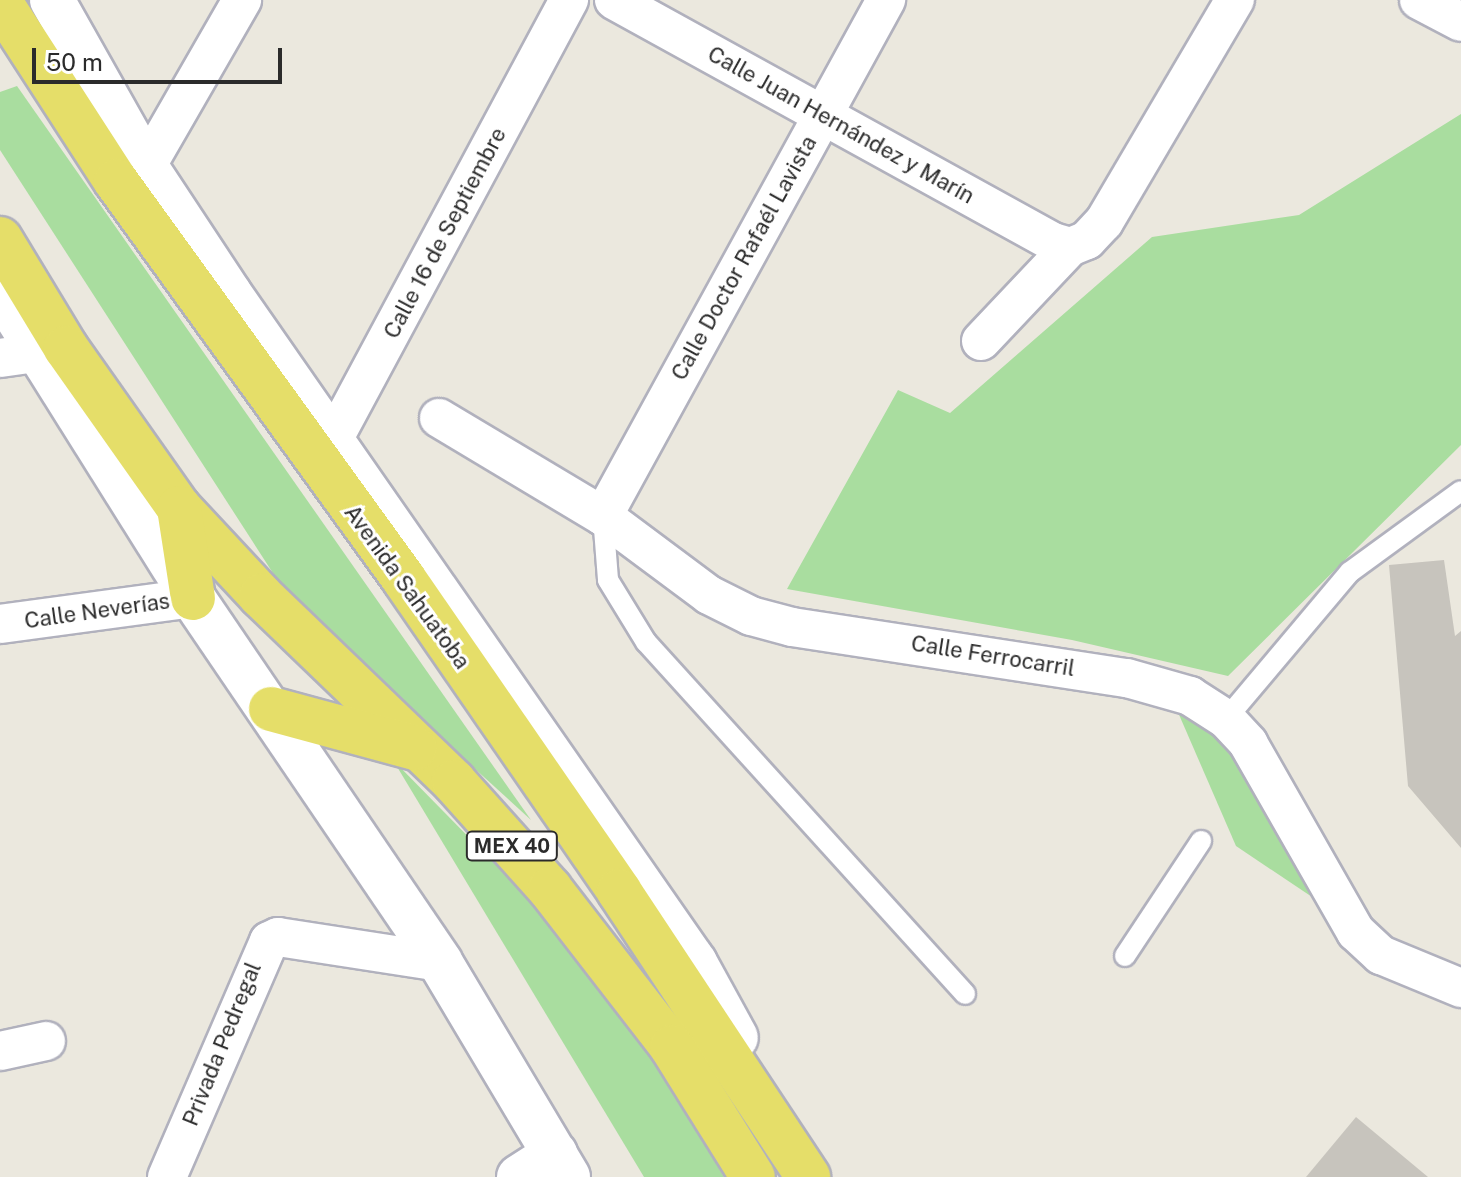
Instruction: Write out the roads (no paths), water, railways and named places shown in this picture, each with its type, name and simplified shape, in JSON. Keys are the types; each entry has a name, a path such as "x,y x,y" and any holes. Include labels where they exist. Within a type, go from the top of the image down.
{"main road":[{"name":"Avenida Sahuatoba","path":"0,2 62,102 327,453 404,579 619,891 810,1177"},
{"name":"MEX 40","path":"0,239 35,353 221,555 422,751 550,889 672,1047 753,1177"},
{"path":"179,508 193,598"},
{"path":"271,709 314,724 381,735 422,751"}],"street":[{"name":"Avenida Sahuatoba","path":"52,0 146,167 327,453"},
{"path":"146,167 242,0"},
{"name":"Calle 16 de Septiembre","path":"327,453 569,0"},
{"name":"Calle Juan Hernández y Marín","path":"614,0 1053,242 1070,247"},
{"name":"Calle Doctor Rafaél Lavista","path":"603,516 886,0"},
{"path":"981,341 1070,247 1087,240 1104,222 1235,0"},
{"path":"1419,0 1461,22"},
{"path":"0,290 35,353 193,598 440,962 562,1166 519,1177"},
{"name":"Calle Ferrocarril","path":"439,418 603,516 709,595 751,616 792,627 1127,678 1190,696 1226,719 1248,743 1356,932 1381,955 1461,988"},
{"name":"Calle Neverías","path":"0,624 193,598"},
{"name":"Privada Pedregal","path":"167,1177 269,941 278,937 440,962"},
{"path":"0,1051 46,1041"}],"lane":[{"path":"1226,719 1350,572 1461,491"},
{"path":"603,516 608,580 646,642 965,994"},
{"path":"1125,956 1201,841"}]}
